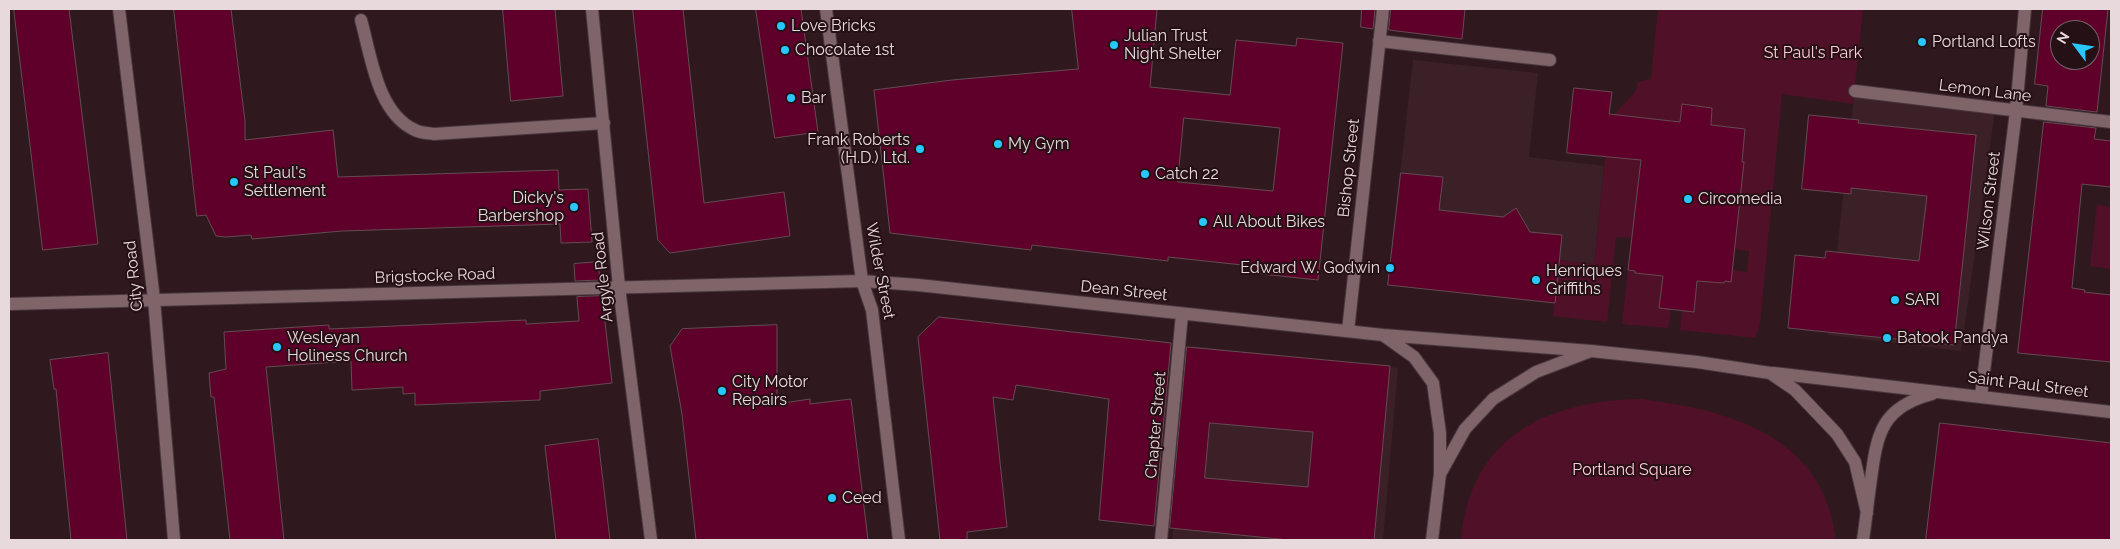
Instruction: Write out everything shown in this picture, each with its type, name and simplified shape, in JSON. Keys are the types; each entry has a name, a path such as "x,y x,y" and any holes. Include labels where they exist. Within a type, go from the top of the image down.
{"street":[{"name":"City Road","path":"119,9 154,299 174,540"},
{"name":"Argyle Road","path":"592,9 619,287 651,540"},
{"name":"Wilder Street","path":"826,9 862,281 872,310 899,540"},
{"name":"Bishop Street","path":"1348,331 1383,9"},
{"name":"Wilson Street","path":"1981,396 2016,111 2025,9"},
{"path":"361,20 377,79 387,103 398,118 416,131 434,134 604,123"},
{"path":"1379,41 1550,60"},
{"name":"Lemon Lane","path":"1855,91 2111,122"},
{"name":"Brigstocke Road","path":"9,304 862,281"},
{"name":"Dean Street","path":"862,281 918,285 1383,335"},
{"name":"Chapter Street","path":"1161,540 1182,314"},
{"path":"1383,335 1591,351 1940,392"},
{"path":"1383,335 1414,358 1433,383 1440,433 1440,474 1432,540"},
{"path":"1440,474 1464,429 1493,399 1536,372 1591,351"},
{"path":"1770,373 1795,390 1837,434 1855,462 1867,513"},
{"path":"1862,540 1876,441 1885,422 1900,407 1919,397 1940,392"},
{"name":"Saint Paul Street","path":"1940,392 2111,412"}],"shaded area":[{"path":"1413,60 1538,73 1529,157 1604,166 1594,264 1559,260 1555,303 1388,285"},
{"path":"1855,87 1996,103 1961,351 1828,335"},
{"path":"1192,346 1398,368 1383,540 1172,540"}],"green space":[{"name":"St Paul's Park","path":"1658,9 1863,9 1853,104 1782,94 1760,324 1755,338 1680,330 1682,310 1694,311 1698,278 1724,283 1732,270 1747,272 1749,251 1734,249 1744,162 1742,162 1745,129 1711,125 1712,108 1682,104 1680,122 1648,119 1642,151 1632,238 1616,237 1607,322 1553,316 1559,260 1594,264 1609,120 1636,91 1638,82 1651,79"},
{"path":"2097,205 2111,207 2111,269 2090,266"},
{"path":"1628,270 1635,271 1635,274 1663,274 1659,307 1671,309 1668,328 1622,324"},
{"name":"Portland Square","path":"1640,399 1707,411 1738,421 1767,435 1792,453 1813,476 1828,505 1836,540 1461,540 1467,504 1480,475 1497,451 1519,432 1544,417 1574,407 1606,401"}],"building":[{"path":"14,9 69,9 98,244 43,250"},
{"path":"174,9 231,9 245,121 245,140 333,130 338,177 558,170 559,190 588,189 592,242 561,243 560,224 342,231 252,239 251,235 216,236 206,215 197,216"},
{"path":"503,9 555,9 563,96 511,101"},
{"path":"633,9 683,9 704,203 784,192 790,236 670,253 658,240"},
{"path":"756,9 801,9 818,132 775,138"},
{"path":"1072,9 1157,9 1150,87 1230,95 1236,40 1296,46 1297,38 1343,43 1318,280 1252,273 1252,266 1168,257 1168,261 1032,245 1031,250 890,233 874,90 952,80 1078,69","holes":["1184,118 1280,128 1273,191 1178,182"]},
{"path":"1362,9 1375,9 1373,29 1361,27"},
{"path":"1391,9 1465,9 1462,39 1389,30"},
{"path":"2043,9 2108,9 2097,112 2046,106 2048,86 2035,84"},
{"name":"Circomedia","path":"1574,88 1612,92 1609,114 1680,122 1682,104 1712,108 1711,125 1745,129 1742,162 1744,162 1731,282 1697,281 1694,312 1659,308 1663,276 1635,273 1635,271 1628,270 1641,160 1567,153"},
{"path":"1809,115 1859,120 1858,123 1976,135 1954,345 1788,328 1795,255 1825,258 1826,251 1919,261 1927,196 1851,188 1851,194 1802,189"},
{"path":"2044,122 2096,128 2094,139 2111,141 2111,187 2082,184 2072,288 2085,290 2084,292 2111,295 2111,362 2018,353"},
{"path":"1401,173 1443,177 1439,210 1503,217 1516,208 1530,232 1562,235 1555,303 1388,285"},
{"path":"598,262 600,280 575,281 574,264"},
{"path":"602,296 612,383 540,391 540,400 415,405 415,393 403,394 403,387 352,390 351,361 266,367 284,540 230,540 214,397 211,397 209,373 226,369 224,332 329,325 329,329 526,320 526,324 579,321 577,297"},
{"path":"939,317 1171,343 1154,526 1099,520 1109,399 1016,385 1013,400 993,397 1007,527 967,532 967,540 940,540 918,337"},
{"path":"777,325 777,404 810,399 810,404 851,399 868,540 696,540 682,414 670,346 682,329"},
{"path":"1187,347 1390,366 1374,540 1289,540 1170,528","holes":["1210,423 1313,432 1308,487 1205,478"]},
{"path":"108,353 127,540 71,540 56,389 54,389 50,360"},
{"path":"1940,423 2111,443 2111,540 1926,540"},
{"path":"598,439 610,540 556,540 545,446"}],"place":[{"name":"Love Bricks","path":"781,26"},
{"name":"Portland Lofts","path":"1922,42"},
{"name":"Julian Trust Night Shelter","path":"1114,45"},
{"name":"Chocolate 1st","path":"785,50"},
{"name":"Bar","path":"791,98"},
{"name":"My Gym","path":"998,144"},
{"name":"Frank Roberts (H.D.) Ltd.","path":"920,149"},
{"name":"Catch 22","path":"1145,174"},
{"name":"St Paul's Settlement","path":"234,182"},
{"name":"Circomedia","path":"1688,199"},
{"name":"Dicky's Barbershop","path":"574,207"},
{"name":"All About Bikes","path":"1203,222"},
{"name":"Edward W. Godwin","path":"1390,268"},
{"name":"Henriques Griffiths","path":"1536,280"},
{"name":"SARI","path":"1895,300"},
{"name":"Batook Pandya","path":"1887,338"},
{"name":"Wesleyan Holiness Church","path":"277,347"},
{"name":"City Motor Repairs","path":"722,391"},
{"name":"Ceed","path":"832,498"}]}
